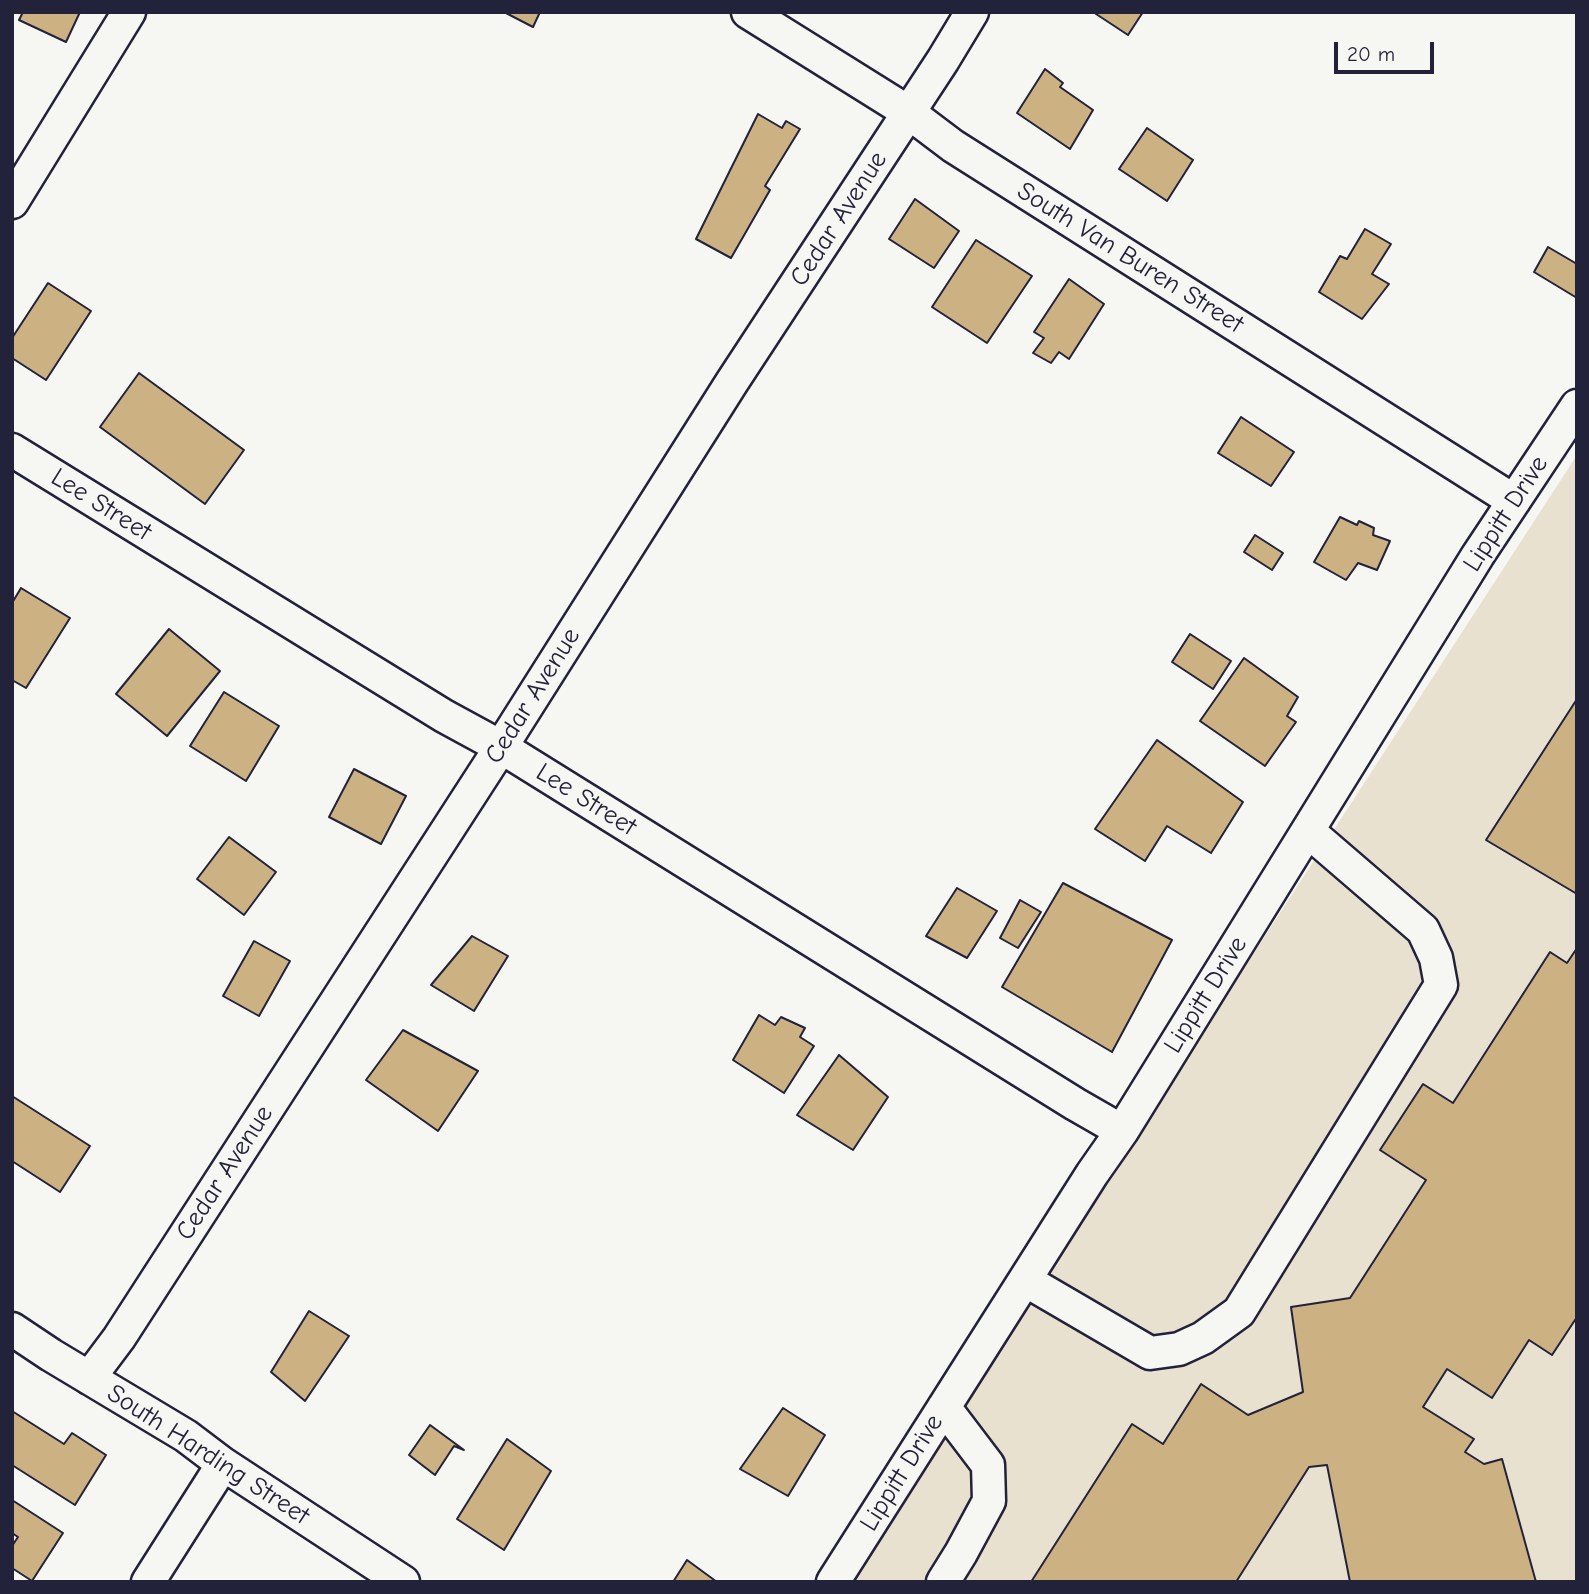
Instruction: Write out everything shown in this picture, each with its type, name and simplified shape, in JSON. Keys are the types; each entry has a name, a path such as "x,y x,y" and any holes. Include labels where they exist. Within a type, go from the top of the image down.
{"street":[{"path":"12,202 129,12"},
{"name":"South Van Buren Street","path":"748,12 908,112 953,146 1514,501"},
{"name":"Cedar Avenue","path":"89,1378 119,1338 972,12"},
{"name":"Lippitt Drive","path":"833,1582 1122,1131 1478,555 1577,406"},
{"name":"Lee Street","path":"12,450 1122,1131"},
{"path":"1025,1280 1150,1353 1180,1349 1203,1338 1239,1312 1254,1289 1441,985 1436,958 1423,930 1308,831"},
{"name":"South Harding Street","path":"12,1329 186,1436 223,1464 403,1582"},
{"path":"943,1582 989,1501 988,1465 944,1407"},
{"path":"148,1582 223,1464"}],"shaded area":[{"path":"1577,455 1577,1582 846,1582"}],"building":[{"path":"23,12 80,12 66,42 19,20"},
{"path":"504,12 540,12 533,27"},
{"path":"1093,12 1143,12 1128,35"},
{"path":"1045,69 1063,83 1060,87 1093,110 1070,149 1017,113"},
{"path":"758,114 782,128 786,121 800,129 765,186 770,190 731,258 696,239"},
{"path":"1147,128 1193,160 1167,201 1119,169"},
{"path":"915,199 959,231 934,268 889,239"},
{"path":"1365,229 1391,244 1372,274 1389,284 1362,319 1319,292 1340,256 1347,259"},
{"path":"976,240 1032,276 987,343 932,307"},
{"path":"1548,247 1577,264 1577,298 1534,272"},
{"path":"1069,279 1104,304 1069,359 1059,352 1051,363 1033,353 1044,338 1034,332"},
{"path":"48,283 91,311 46,380 12,358 12,338"},
{"path":"139,373 244,450 205,504 100,427"},
{"path":"1241,417 1294,452 1271,486 1218,453"},
{"path":"1340,517 1357,525 1359,521 1374,528 1373,535 1390,541 1377,570 1358,563 1346,580 1314,562"},
{"path":"1255,535 1283,553 1272,570 1244,552"},
{"path":"21,588 70,618 26,688 12,680 12,603"},
{"path":"169,629 220,671 167,736 116,694"},
{"path":"1190,634 1231,661 1213,689 1172,662"},
{"path":"1244,658 1298,697 1287,716 1296,722 1265,766 1200,721"},
{"path":"224,692 279,726 246,781 190,746"},
{"path":"1577,699 1577,894 1486,840"},
{"path":"1157,740 1243,802 1211,853 1167,826 1145,861 1095,829"},
{"path":"354,769 406,796 381,844 329,817"},
{"path":"229,837 276,872 244,915 197,879"},
{"path":"1063,883 1172,940 1112,1052 1002,987"},
{"path":"957,888 997,911 967,958 926,936"},
{"path":"1020,900 1041,912 1018,948 1000,938"},
{"path":"472,936 508,956 474,1011 431,985"},
{"path":"254,941 290,961 259,1016 223,996"},
{"path":"1577,948 1577,1317 1552,1355 1529,1340 1492,1398 1447,1369 1423,1407 1474,1439 1465,1452 1484,1464 1502,1459 1536,1582 1350,1582 1327,1465 1309,1467 1236,1582 1031,1582 1132,1424 1163,1444 1201,1384 1248,1415 1303,1392 1291,1307 1350,1298 1426,1180 1380,1150 1423,1084 1453,1103 1550,952 1567,963"},
{"path":"759,1015 775,1025 781,1017 805,1028 800,1037 814,1046 784,1093 733,1060"},
{"path":"403,1030 478,1071 438,1131 366,1080"},
{"path":"839,1055 888,1097 853,1150 797,1115"},
{"path":"12,1096 90,1146 60,1192 12,1161"},
{"path":"309,1311 349,1336 305,1401 271,1372"},
{"path":"783,1408 825,1435 788,1496 740,1469"},
{"path":"12,1411 64,1444 72,1433 106,1455 75,1505 12,1465"},
{"path":"430,1425 464,1450 454,1446 435,1475 409,1455"},
{"path":"507,1439 551,1471 504,1550 457,1519"},
{"path":"12,1500 63,1533 32,1581 12,1568 12,1546 18,1537 12,1533"},
{"path":"687,1560 717,1582 673,1582"}]}
